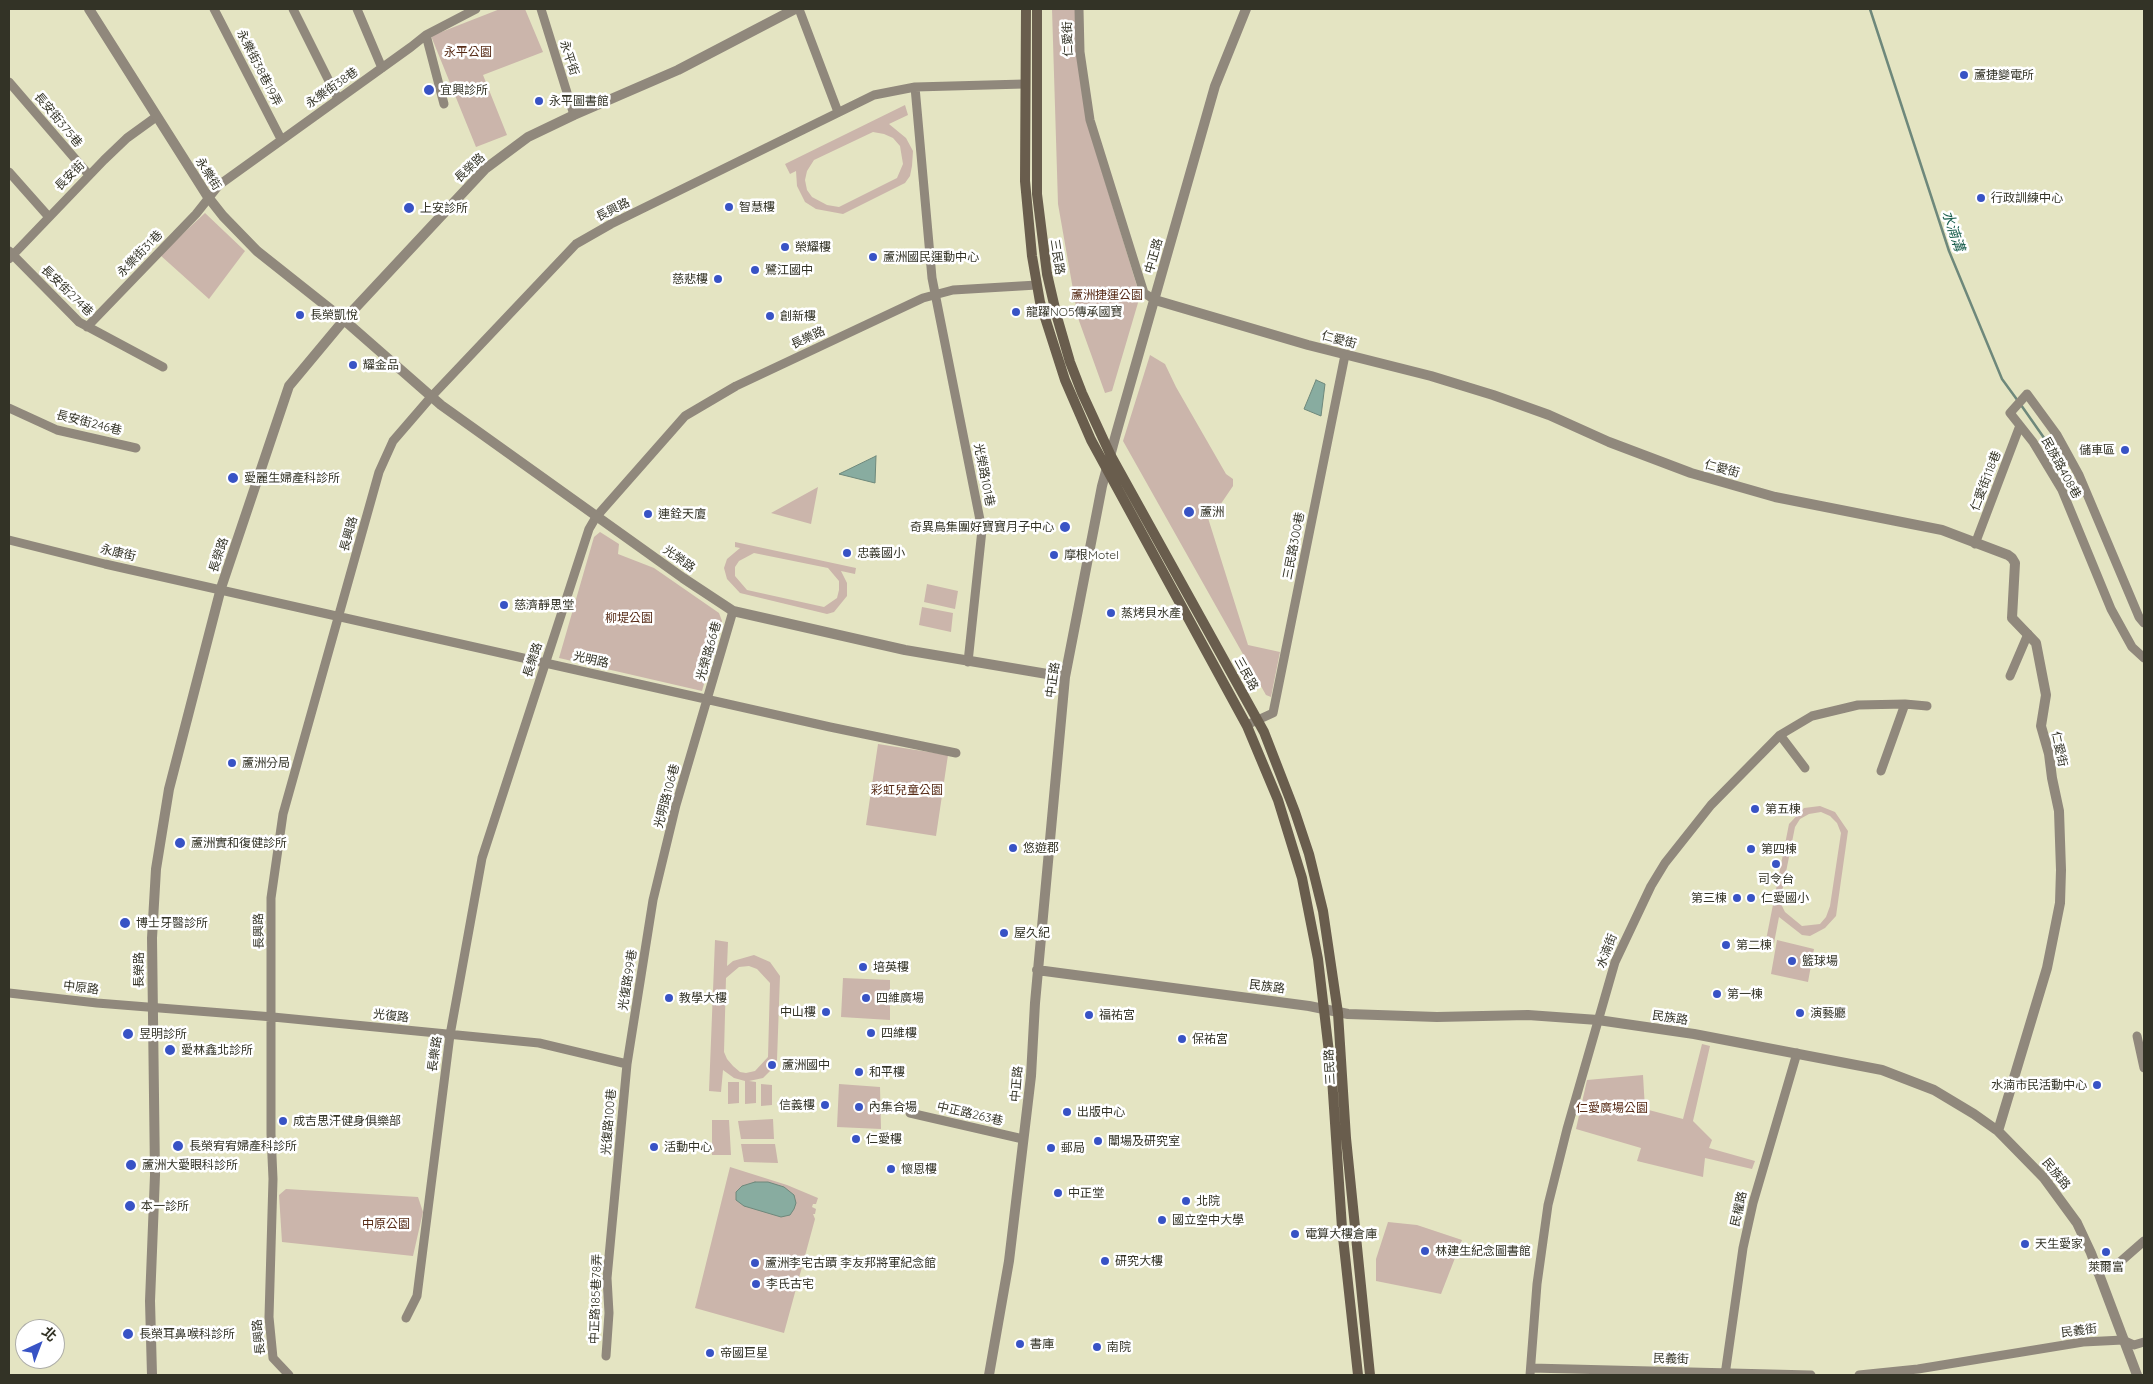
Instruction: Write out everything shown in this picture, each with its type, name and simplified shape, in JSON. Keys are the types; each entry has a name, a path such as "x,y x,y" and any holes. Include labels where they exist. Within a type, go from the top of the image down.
{"main road":[{"name":"三民路","path":"1026,9 1024,84 1026,202 1040,302 1065,380 1091,440 1247,726 1278,800 1302,878 1318,959 1332,1078 1342,1228 1358,1375"},
{"name":"三民路","path":"1037,9 1037,194 1047,274 1070,362 1111,456 1258,720 1296,812 1309,854 1322,912 1338,1013 1346,1138 1370,1375"}],"street":[{"name":"永樂街","path":"88,9 156,117 222,216 257,251 344,320"},
{"name":"永樂街38巷19弄","path":"214,9 282,139"},
{"path":"293,9 338,99"},
{"path":"358,9 382,68"},
{"name":"永樂街38巷","path":"208,197 218,185 426,35 476,9"},
{"name":"永平街","path":"542,9 574,115"},
{"path":"797,9 838,112"},
{"name":"長榮路","path":"152,1375 150,1301 155,1175 152,938 156,868 169,789 222,588 288,386 344,320 485,168 528,137 678,70 797,9"},
{"name":"仁愛街","path":"1079,9 1080,52 1090,120 1144,293 1155,300 1345,355 1431,376 1493,395 1549,415 1691,473 1775,497 1942,530 1975,544 2008,554 2012,558 2015,563 2012,618 2036,643 2046,695 2041,726 2049,754 2059,811 2060,903 2047,968 1998,1131"},
{"name":"中正路","path":"989,1375 1008,1262 1031,1076 1037,970 1065,678 1107,469 1215,86 1246,9"},
{"path":"426,35 444,104"},
{"name":"長安街375巷","path":"9,82 88,175"},
{"name":"長興路","path":"289,1375 273,1358 269,1317 273,1179 271,1134 273,1017 272,898 283,814 379,472 393,441 431,397 576,244 611,224 874,95 915,86 1024,84"},
{"name":"光榮路101巷","path":"915,86 936,295 982,530 968,662"},
{"name":"長安街","path":"10,254 127,138 156,117"},
{"path":"9,172 48,216"},
{"name":"永樂街31巷","path":"87,327 196,214 208,197"},
{"name":"長安街274巷","path":"10,254 79,322 163,367"},
{"name":"長樂路","path":"406,1318 417,1296 450,1035 482,858 589,529 596,516 685,416 736,386 923,298 953,290 1037,285"},
{"name":"光榮路","path":"344,320 431,397 510,456 733,610 905,650 1065,678"},
{"name":"三民路300巷","path":"1247,726 1273,713 1345,355"},
{"name":"民族路408巷","path":"2144,624 2139,617 2079,475 2058,435 2027,394 2010,413 2033,442 2062,490 2111,608 2132,647 2144,658"},
{"name":"長安街246巷","path":"9,408 57,430 136,448"},
{"name":"仁愛街118巷","path":"1975,544 2020,428"},
{"name":"永康街","path":"9,540 105,564 222,588"},
{"name":"光明路","path":"222,588 708,699 956,753"},
{"name":"光榮路66巷","path":"708,699 733,610"},
{"path":"2010,676 2028,634"},
{"name":"光明路106巷","path":"653,900 676,805 708,699"},
{"path":"1881,771 1905,704"},
{"name":"水湳街","path":"1530,1372 1537,1284 1548,1205 1580,1080 1615,962 1650,886 1665,863 1711,805 1780,735 1812,716 1858,705 1905,704 1927,706"},
{"path":"1780,735 1805,768"},
{"name":"光復路99巷","path":"627,1064 653,900"},
{"name":"民族路","path":"1037,970 1323,1009 1338,1013 1379,1016 1528,1015 1598,1020 1694,1034 1875,1068 1934,1090 1974,1114 1998,1131 2044,1178 2077,1222 2091,1253 2138,1375"},
{"name":"中原路","path":"9,993 97,1003 152,1006"},
{"name":"光復路","path":"152,1006 539,1043 627,1064"},
{"path":"2137,1036 2144,1068"},
{"name":"民權路","path":"1724,1374 1753,1203 1766,1152 1797,1053"},
{"name":"光復路100巷","path":"616,1183 627,1064"},
{"name":"中正路263巷","path":"910,1113 1023,1139"},
{"name":"中正路185巷78弄","path":"606,1356 609,1313 607,1278 616,1183"},
{"path":"2097,1272 2120,1262 2144,1241"},
{"path":"2123,1340 2134,1345 2144,1342"},
{"name":"民義街","path":"1859,1375 1918,1369 2082,1342 2123,1340"},
{"name":"民義街","path":"1530,1372 1811,1375"}],"green space":[{"name":"永平公園","path":"500,9 525,9 543,52 483,75 507,135 476,147 431,36"},
{"name":"蘆洲捷運公園","path":"1052,9 1080,9 1086,119 1140,296 1112,391 1105,393 1078,318 1058,204"},
{"path":"905,105 908,115 889,124 906,138 913,151 910,176 905,183 843,214 816,209 805,202 797,186 796,171 790,174 785,164","holes":["873,132 893,138 900,146 903,164 897,178 839,207 827,205 812,197 807,190 805,180 807,171 814,160"]},
{"path":"205,213 245,251 209,299 160,255"},
{"path":"1150,355 1165,364 1176,387 1226,474 1233,479 1233,486 1214,514 1208,518 1248,645 1280,652 1271,697 1266,695 1123,441"},
{"path":"818,487 811,524 771,513"},
{"name":"柳堤公園","path":"600,532 619,544 618,554 654,568 719,613 722,621 702,691 559,658 594,537"},
{"path":"735,542 856,568 855,574 841,571 847,583 847,596 834,612 827,614 740,593 727,579 724,568 727,559 740,548 735,547","holes":["754,553 828,568 839,581 839,590 837,598 824,607 747,590 735,576 735,567 739,561"]},
{"path":"927,584 958,591 955,609 924,602"},
{"path":"922,607 953,613 951,632 919,625"},
{"name":"彩虹兒童公園","path":"878,744 948,755 936,836 866,825"},
{"path":"1820,806 1835,812 1848,831 1836,916 1825,928 1810,936 1802,935 1779,917 1774,943 1766,940 1789,824 1804,808","holes":["1821,812 1830,816 1837,823 1841,833 1830,906 1826,917 1820,924 1802,926 1785,912 1780,902 1795,827 1800,819 1809,814"]},
{"path":"715,940 728,942 727,966 733,961 754,955 770,962 780,976 777,1060 773,1068 763,1078 749,1081 756,1082 756,1103 745,1104 745,1081 734,1078 723,1070 721,1092 709,1091","holes":["749,966 757,969 770,983 768,1057 755,1071 746,1073 740,1072 733,1066 724,1052 726,978 739,967"]},
{"name":"籃球場","path":"1777,940 1814,949 1808,982 1771,974"},
{"name":"四維廣場","path":"843,978 890,980 890,1020 841,1017"},
{"name":"仁愛廣場公園","path":"1702,1044 1710,1046 1693,1121 1712,1140 1709,1148 1755,1161 1752,1169 1705,1158 1703,1177 1637,1161 1641,1148 1576,1129 1587,1080 1643,1075 1645,1109 1683,1119"},
{"path":"728,1082 739,1082 739,1103 728,1104"},
{"path":"761,1084 772,1085 772,1105 761,1106"},
{"name":"內集合場","path":"839,1084 880,1087 881,1129 837,1127"},
{"path":"773,1119 774,1139 741,1139 738,1121"},
{"path":"712,1120 729,1120 731,1155 712,1155"},
{"path":"741,1144 775,1144 778,1163 744,1162"},
{"name":"蘆洲李宅古蹟 李友邦將軍紀念館","path":"730,1167 787,1185 818,1198 816,1204 813,1204 812,1207 816,1209 815,1214 813,1214 815,1219 784,1333 695,1308"},
{"name":"中原公園","path":"286,1189 418,1197 423,1212 413,1256 282,1242 279,1195"},
{"path":"1388,1222 1417,1225 1462,1240 1441,1294 1376,1281 1376,1259"}],"water":[{"path":"1316,380 1325,384 1321,416 1304,409"},
{"path":"876,456 875,483 839,474"},
{"path":"755,1182 768,1182 784,1187 794,1195 796,1203 790,1215 781,1217 744,1206 736,1200 736,1192 742,1186"}],"waterway":[{"name":"水湳溝","path":"1870,9 1949,251 2002,379 2018,401"},
{"name":"水湳溝","path":"2021,405 2049,445"}],"place":[{"name":"蘆捷變電所","path":"1964,75"},
{"name":"宜興診所","path":"429,90"},
{"name":"永平圖書館","path":"539,101"},
{"name":"行政訓練中心","path":"1981,198"},
{"name":"智慧樓","path":"729,207"},
{"name":"上安診所","path":"409,208"},
{"name":"榮耀樓","path":"785,247"},
{"name":"蘆洲國民運動中心","path":"873,257"},
{"name":"鷺江國中","path":"755,270"},
{"name":"慈悲樓","path":"718,279"},
{"name":"龍躍NO5傳承國寶","path":"1016,312"},
{"name":"長榮凱悅","path":"300,315"},
{"name":"創新樓","path":"770,316"},
{"name":"耀金品","path":"353,365"},
{"name":"儲車區","path":"2125,450"},
{"name":"愛麗生婦產科診所","path":"233,478"},
{"name":"蘆洲","path":"1189,512"},
{"name":"連銓天廈","path":"648,514"},
{"name":"奇異鳥集團好寶寶月子中心","path":"1065,527"},
{"name":"忠義國小","path":"847,553"},
{"name":"摩根Motel","path":"1054,555"},
{"name":"慈濟靜思堂","path":"504,605"},
{"name":"蒸烤貝水產","path":"1111,613"},
{"name":"蘆洲分局","path":"232,763"},
{"name":"第五棟","path":"1755,809"},
{"name":"蘆洲實和復健診所","path":"180,843"},
{"name":"悠遊郡","path":"1013,848"},
{"name":"第四棟","path":"1751,849"},
{"name":"司令台","path":"1776,864"},
{"name":"第三棟","path":"1737,898"},
{"name":"仁愛國小","path":"1751,898"},
{"name":"博士牙醫診所","path":"125,923"},
{"name":"屋久紀","path":"1004,933"},
{"name":"第二棟","path":"1726,945"},
{"name":"籃球場","path":"1792,961"},
{"name":"培英樓","path":"863,967"},
{"name":"第一棟","path":"1717,994"},
{"name":"教學大樓","path":"669,998"},
{"name":"四維廣場","path":"866,998"},
{"name":"中山樓","path":"826,1012"},
{"name":"演藝廳","path":"1800,1013"},
{"name":"福祐宮","path":"1089,1015"},
{"name":"四維樓","path":"871,1033"},
{"name":"昱明診所","path":"128,1034"},
{"name":"保祐宮","path":"1182,1039"},
{"name":"愛林鑫北診所","path":"170,1050"},
{"name":"蘆洲國中","path":"772,1065"},
{"name":"和平樓","path":"859,1072"},
{"name":"水湳市民活動中心","path":"2097,1085"},
{"name":"信義樓","path":"825,1105"},
{"name":"內集合場","path":"859,1107"},
{"name":"出版中心","path":"1067,1112"},
{"name":"成吉思汗健身俱樂部","path":"283,1121"},
{"name":"仁愛樓","path":"856,1139"},
{"name":"闈場及研究室","path":"1098,1141"},
{"name":"長榮宥宥婦產科診所","path":"178,1146"},
{"name":"活動中心","path":"654,1147"},
{"name":"郵局","path":"1051,1148"},
{"name":"蘆洲大愛眼科診所","path":"131,1165"},
{"name":"懷恩樓","path":"891,1169"},
{"name":"中正堂","path":"1058,1193"},
{"name":"北院","path":"1186,1201"},
{"name":"本一診所","path":"130,1206"},
{"name":"國立空中大學","path":"1162,1220"},
{"name":"電算大樓倉庫","path":"1295,1234"},
{"name":"天生愛家","path":"2025,1244"},
{"name":"林建生紀念圖書館","path":"1425,1251"},
{"name":"萊爾富","path":"2106,1252"},
{"name":"研究大樓","path":"1105,1261"},
{"name":"蘆洲李宅古蹟 李友邦將軍紀念館","path":"755,1263"},
{"name":"李氏古宅","path":"756,1284"},
{"name":"長榮耳鼻喉科診所","path":"128,1334"},
{"name":"書庫","path":"1020,1344"},
{"name":"南院","path":"1097,1347"},
{"name":"帝國巨星","path":"710,1353"}]}
